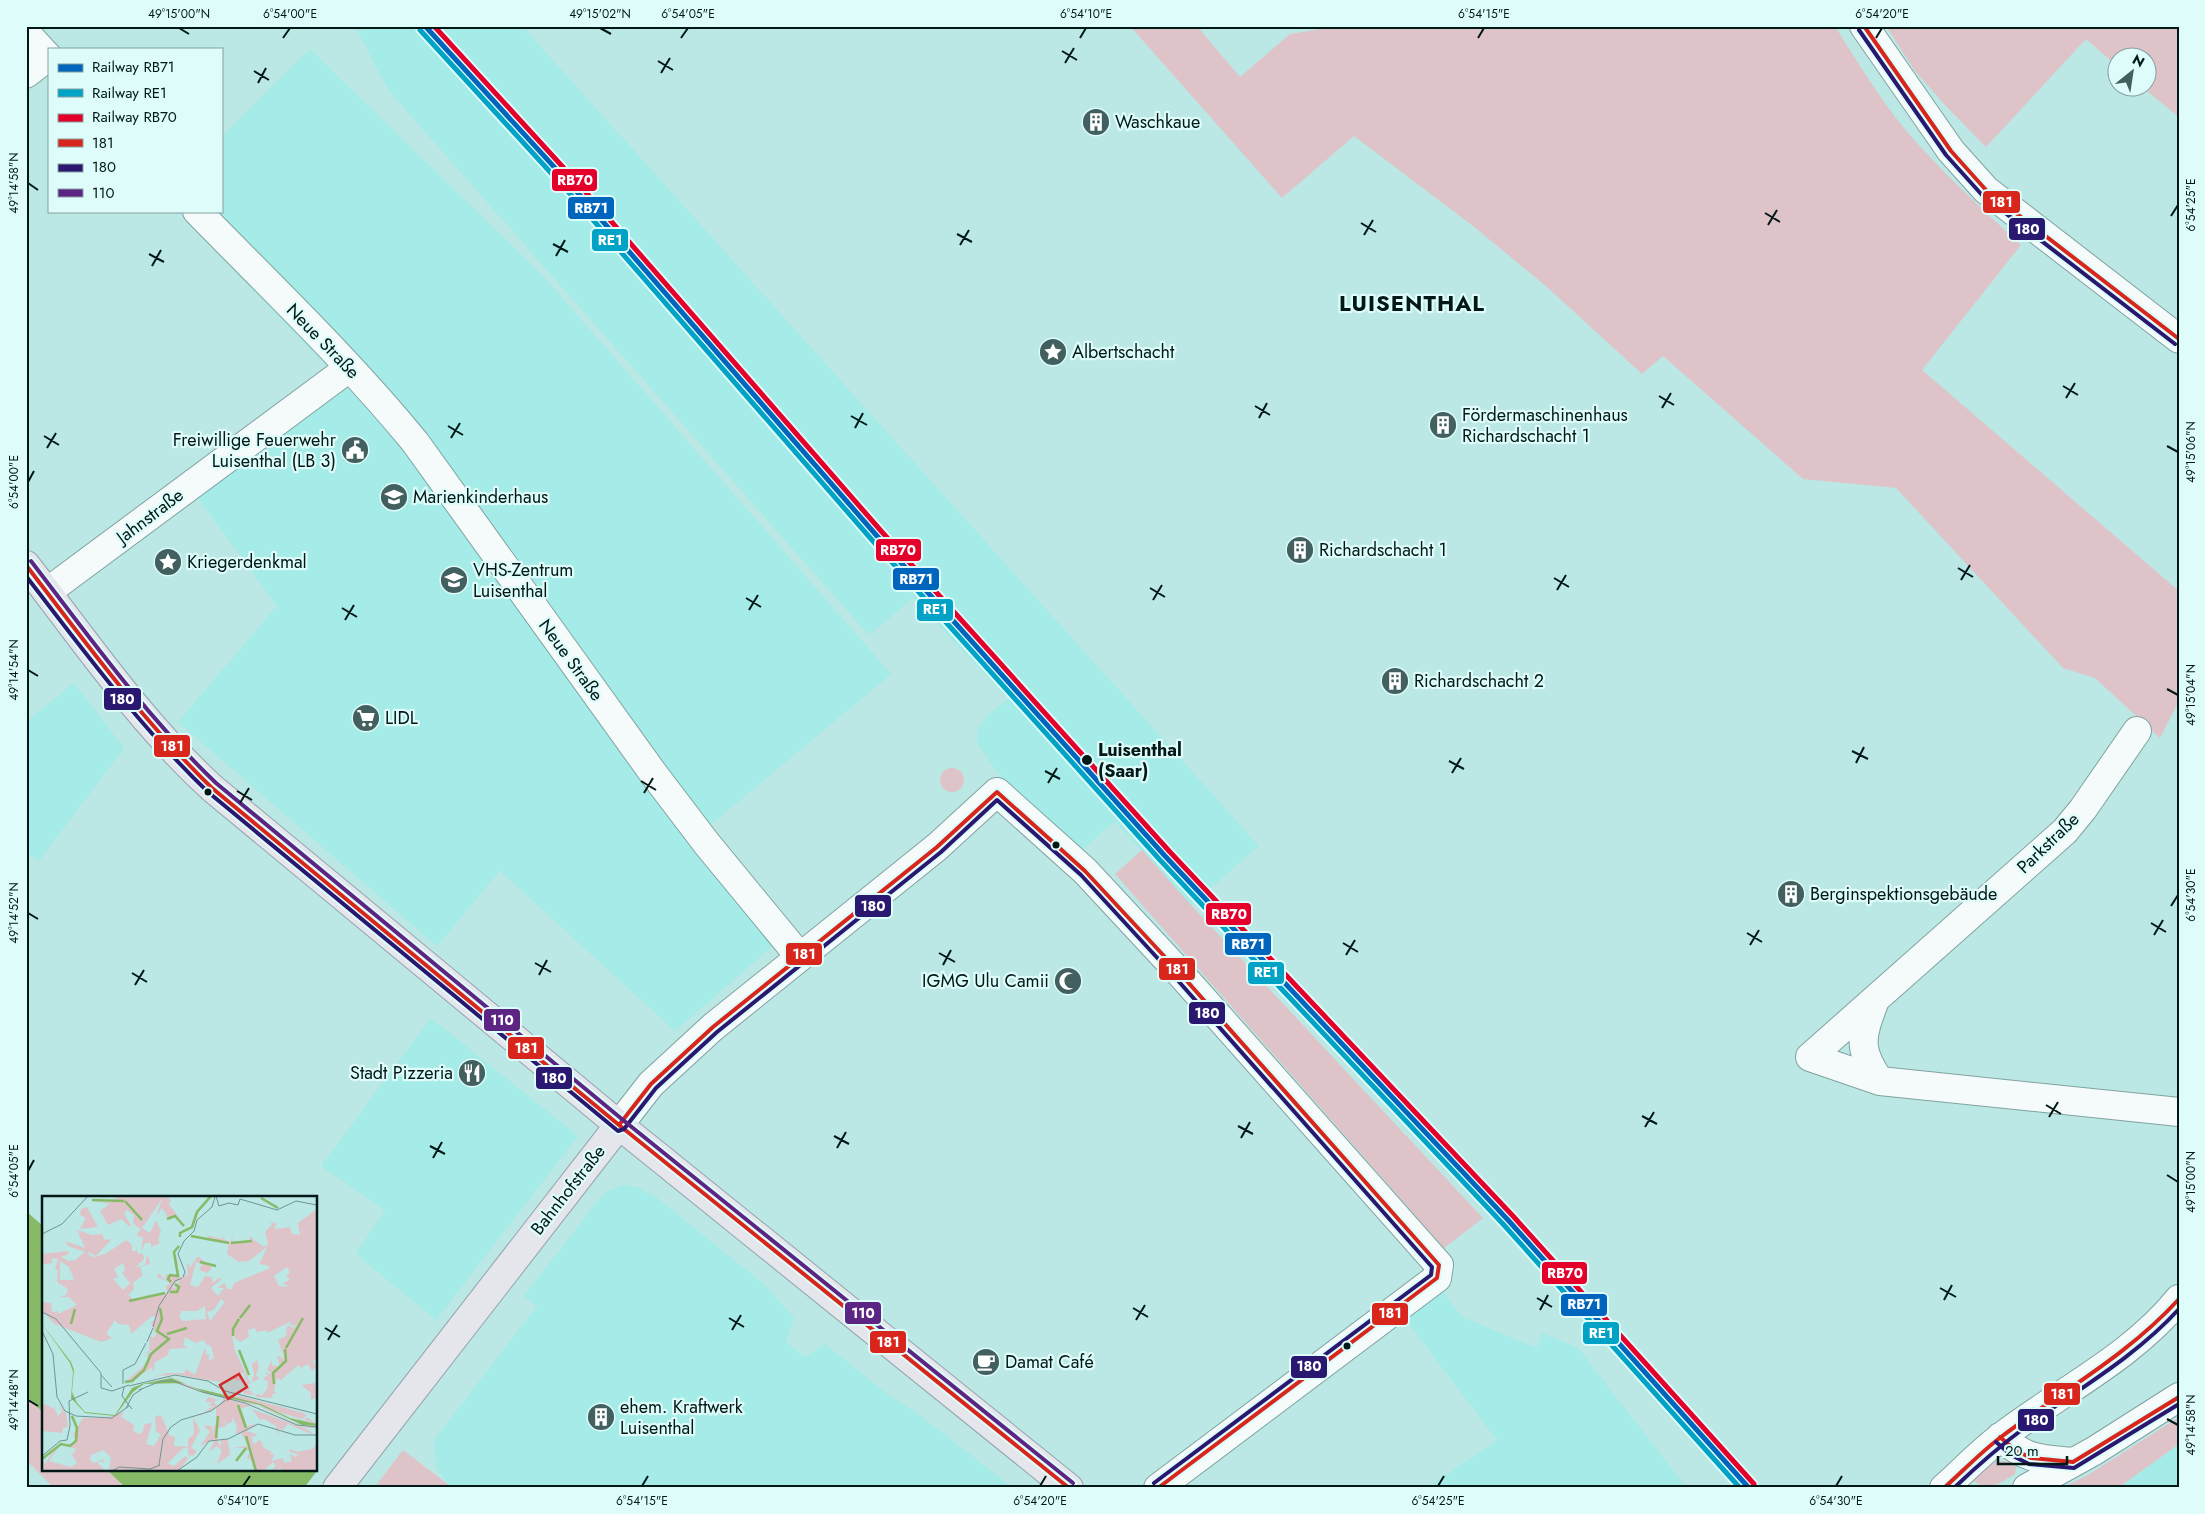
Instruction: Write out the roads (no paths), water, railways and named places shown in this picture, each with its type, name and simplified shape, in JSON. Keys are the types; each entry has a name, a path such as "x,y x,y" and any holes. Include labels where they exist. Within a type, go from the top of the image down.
{"main road":[{"path":"26,565 141,715 185,763 212,788 619,1125 1069,1488"},
{"name":"Bahnhofstraße","path":"337,1488 619,1125"}],"street":[{"path":"1864,26 1951,150 1986,190 2179,339"},
{"path":"26,33 48,57 26,74"},
{"name":"Neue Straße","path":"199,212 390,412 414,442 653,774 707,844 800,957"},
{"name":"Jahnstraße","path":"47,592 349,368"},
{"name":"Parkstraße","path":"2137,731 2083,809 2065,831 1810,1057 1880,1081 2179,1112"},
{"name":"Bahnhofstraße","path":"619,1125 651,1084 713,1027 937,847 998,792 1086,871 1191,985 1439,1265 1437,1278 1158,1488"},
{"name":"Parkstraße","path":"1875,1000 1866,1026 1863,1044 1867,1063 1880,1081"},
{"path":"1944,1488 2000,1437 2132,1346 2162,1320 2179,1299"},
{"path":"2028,1488 2179,1397"},
{"path":"2000,1437 2015,1450 2031,1458 2073,1462"}],"rail line":[{"name":"RB71","path":"425,26 578,193 877,536 1165,856 1508,1220 1749,1488"},
{"name":"RB70","path":"434,26 583,189 882,532 1170,852 1513,1216 1754,1484"},
{"name":"RE1","path":"420,30 573,197 872,540 1160,860 1503,1224 1740,1488"}],"place":[{"name":"Waschkaue","path":"1096,122"},
{"name":"Albertschacht","path":"1053,352"},
{"name":"Fördermaschinenhaus Richardschacht 1","path":"1443,425"},
{"name":"Freiwillige Feuerwehr Luisenthal (LB 3)","path":"355,450"},
{"name":"Marienkinderhaus","path":"394,497"},
{"name":"Richardschacht 1","path":"1300,550"},
{"name":"Kriegerdenkmal","path":"168,562"},
{"name":"VHS-Zentrum Luisenthal","path":"454,580"},
{"name":"Richardschacht 2","path":"1395,681"},
{"name":"LIDL","path":"366,718"},
{"name":"Luisenthal (Saar)","path":"1087,760"},
{"name":"Berginspektionsgebäude","path":"1791,894"},
{"name":"IGMG Ulu Camii","path":"1068,981"},
{"name":"Stadt Pizzeria","path":"472,1073"},
{"name":"Damat Café","path":"986,1362"},
{"name":"ehem. Kraftwerk Luisenthal","path":"601,1417"}],"district":[{"name":"LUISENTHAL","path":"1412,303"}]}
